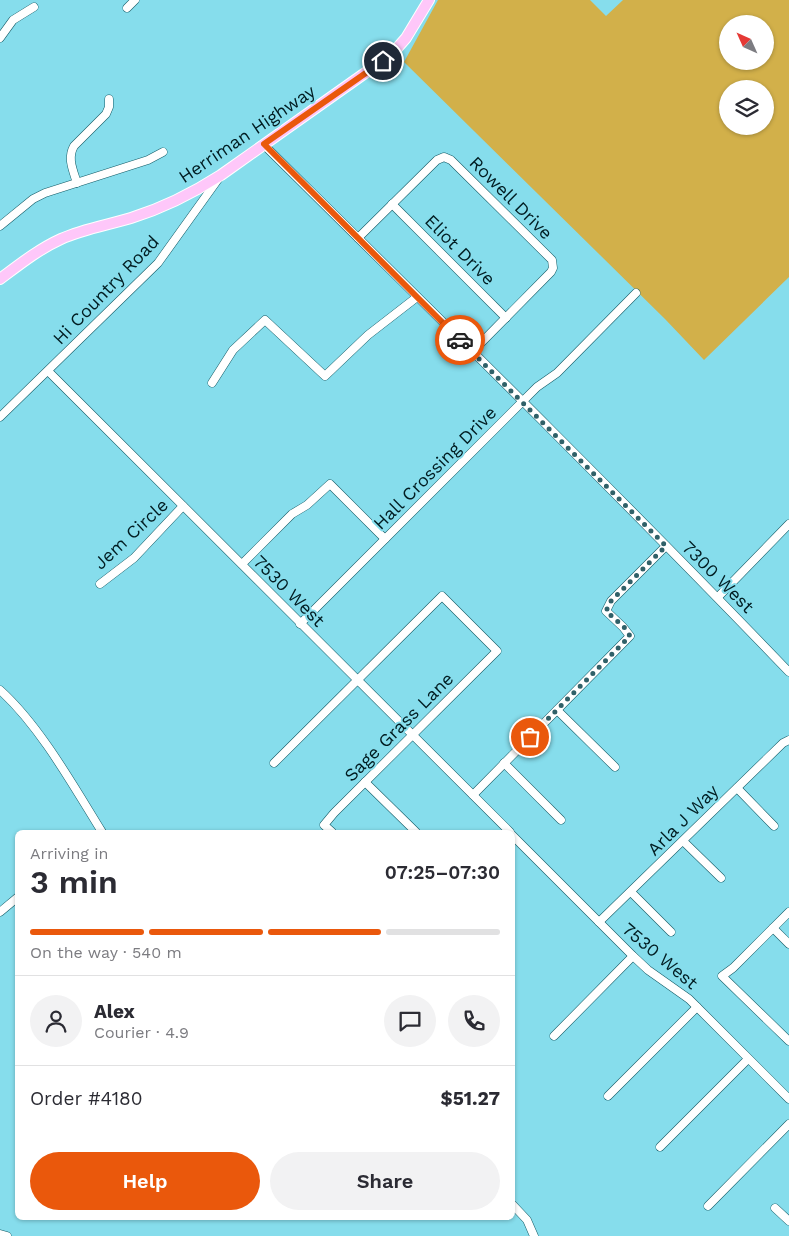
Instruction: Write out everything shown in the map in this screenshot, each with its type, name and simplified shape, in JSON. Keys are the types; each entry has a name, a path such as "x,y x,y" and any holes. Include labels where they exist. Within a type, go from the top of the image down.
{"main road":[{"name":"Herriman Highway","path":"0,278 33,254 63,238 158,208 192,192 221,175 392,54 406,38 428,0"}],"street":[{"path":"127,8 135,0"},
{"path":"0,38 13,20 34,7"},
{"path":"76,183 70,162 72,149 106,114 110,99"},
{"name":"7300 West","path":"264,144 718,597 789,672"},
{"path":"0,226 39,196 148,160 163,152"},
{"name":"Rowell Drive","path":"392,204 437,160 444,157 451,160 552,260 554,265 551,272 506,318"},
{"name":"Hi Country Road","path":"0,417 158,263 221,175"},
{"path":"358,238 392,204"},
{"name":"Eliot Drive","path":"392,204 506,318"},
{"name":"Hall Crossing Drive","path":"300,624 523,401 540,385 557,373 636,293"},
{"path":"212,383 233,350 264,320 325,376 368,335 417,297"},
{"path":"472,352 506,318"},
{"name":"7530 West","path":"48,370 507,830"},
{"path":"242,564 292,514 307,505 330,484 385,539"},
{"name":"Jem Circle","path":"100,584 134,558 183,506"},
{"path":"718,597 789,524"},
{"path":"473,795 630,636 624,627 606,611 611,601 666,546"},
{"name":"Sage Grass Lane","path":"330,830 324,825 334,813 497,651 442,596 357,680"},
{"path":"274,763 357,680"},
{"path":"0,690 18,708 42,741 101,830"},
{"path":"557,710 615,767"},
{"name":"Arla J Way","path":"599,922 783,743 789,740"},
{"path":"504,763 561,820"},
{"path":"365,782 414,830"},
{"path":"737,788 774,826"},
{"name":"7530 West","path":"515,838 633,956 648,970 697,1007 789,1099"},
{"path":"683,840 721,878"},
{"path":"631,892 671,932"},
{"path":"0,912 15,900"},
{"path":"789,912 733,968 722,976 789,1041"},
{"path":"773,928 789,944"},
{"path":"554,1036 633,956"},
{"path":"608,1096 697,1007"},
{"path":"660,1147 748,1059"},
{"path":"708,1206 789,1124"},
{"path":"515,1207 527,1220 534,1236"},
{"path":"775,1208 789,1221"},
{"path":"0,1234 7,1236"}],"shaded area":[{"path":"438,0 590,0 606,16 623,0 789,0 789,277 704,360 665,319 404,62"}],"way so far":[{"path":"460,340 666,546 611,601 606,611 624,627 630,636 530,737"}],"route":[{"path":"383,61 264,144 460,340"}]}
